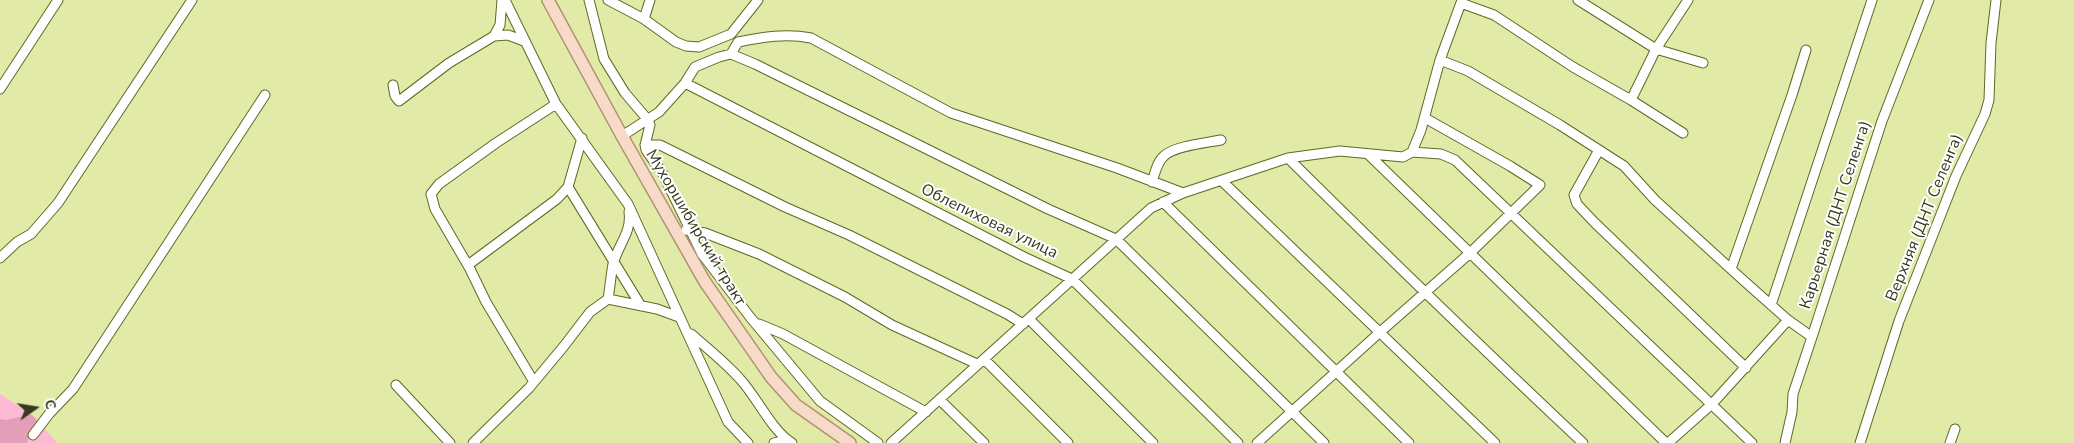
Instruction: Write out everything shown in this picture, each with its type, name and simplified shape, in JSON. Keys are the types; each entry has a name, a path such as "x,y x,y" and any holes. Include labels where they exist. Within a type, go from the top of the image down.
{"main road":[{"name":"Мухоршибирский тракт","path":"548,0 622,136 683,231 705,282 771,377 796,404 850,443"}],"street":[{"path":"0,88 58,0"},
{"path":"0,258 17,242 31,234 58,203 192,0"},
{"path":"494,36 500,26 503,0"},
{"path":"503,0 556,104 628,204 728,422 748,443"},
{"path":"589,0 604,59 625,94 648,120 650,125 645,145 663,174 683,231 820,401 878,443"},
{"path":"608,0 644,19 686,46 698,47 731,34 758,0"},
{"path":"644,19 650,0"},
{"path":"1578,0 1656,49 1703,63"},
{"path":"1630,100 1656,49 1688,0"},
{"path":"1771,305 1872,0"},
{"name":"Карьерная (ДНТ Селенга)","path":"1785,443 1792,412 1793,394 1882,121 1929,0"},
{"name":"Верхняя (ДНТ Селенга)","path":"1860,443 1899,321 1956,176 1985,114 1989,100 1991,80 1991,43 1996,0"},
{"path":"1412,152 1425,118 1440,60 1462,2 1494,15 1573,67 1683,133"},
{"path":"731,34 738,42"},
{"path":"393,85 395,96 399,101 449,63 494,36 508,35 524,41"},
{"path":"738,42 795,35 811,38 951,113 1117,168 1183,193"},
{"path":"731,54 738,42"},
{"path":"1731,269 1806,50"},
{"path":"622,136 659,112 685,83 695,67 731,54 755,64 1048,209 1116,239 1324,443"},
{"path":"1440,60 1468,71 1624,166 1655,200 1788,320 1812,337"},
{"name":"Облепиховая улица","path":"685,83 1015,253 1072,279 1238,443"},
{"path":"33,435 49,414 73,389 264,95"},
{"path":"534,382 486,302 468,265 435,209 431,194 439,184 556,104"},
{"path":"1257,443 1470,253 1540,185 1425,118"},
{"path":"468,265 558,199 568,187 582,138"},
{"path":"1152,182 1158,164 1163,156 1171,151 1221,140"},
{"path":"645,145 660,145 701,164 785,207 849,235 1026,322 1154,443"},
{"path":"1599,150 1574,195 1577,204 1746,368"},
{"path":"891,443 1151,208 1183,193 1288,158 1340,151 1403,157 1412,152 1442,154 1455,160 1752,443"},
{"path":"1369,155 1667,443 1712,404 1788,320"},
{"path":"1288,158 1390,259 1427,292 1583,443"},
{"path":"1222,180 1495,443"},
{"path":"568,187 640,306"},
{"path":"1163,202 1409,443"},
{"path":"472,443 534,382 590,312 608,299 614,263 628,232 630,220 628,204"},
{"path":"683,231 759,254 845,297 892,324 980,361 1068,443"},
{"path":"608,299 679,317"},
{"path":"757,323 783,334 926,412"},
{"path":"688,332 740,378 789,441"},
{"path":"396,385 450,443"},
{"path":"940,400 984,443"},
{"path":"1950,443 1955,429"},
{"path":"774,443 789,441"}],"shaded area":[{"path":"0,394 31,414 6,420 0,419"},
{"path":"31,414 39,422 30,431 27,443 0,443 0,419 6,420"},
{"path":"39,422 57,443 27,443 30,431"}]}
